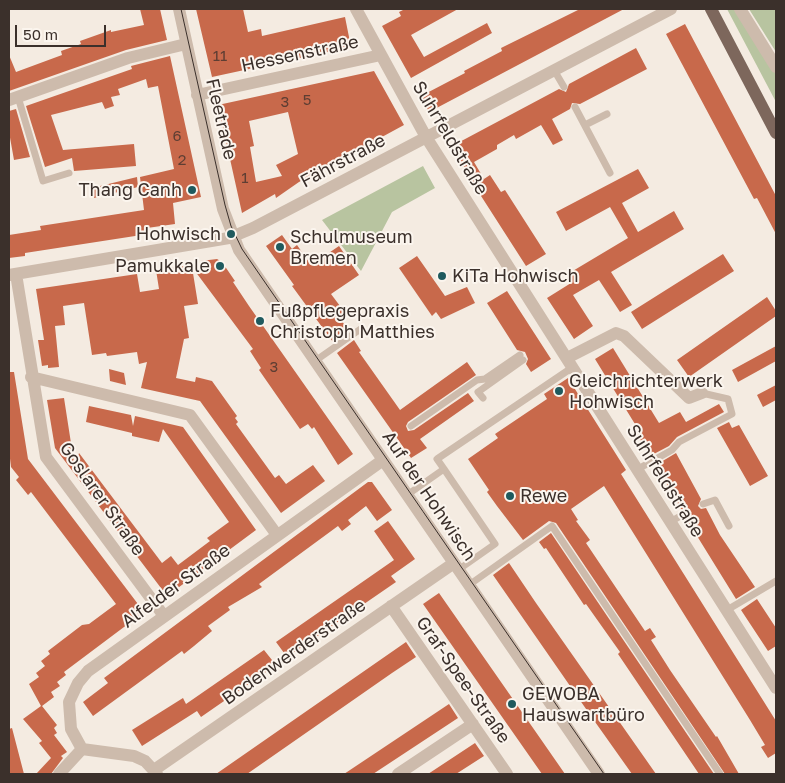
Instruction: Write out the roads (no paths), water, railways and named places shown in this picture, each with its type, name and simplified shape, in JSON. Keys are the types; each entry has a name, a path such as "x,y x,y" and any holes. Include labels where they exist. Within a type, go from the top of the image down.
{"main road":[{"path":"711,9 776,133"}],"street":[{"name":"Fleetrade","path":"179,9 223,209 232,237"},
{"name":"Fährstraße","path":"12,274 232,237 671,9"},
{"path":"740,9 776,67"},
{"name":"Suhrfeldstraße","path":"360,10 381,54 426,137 776,688"},
{"path":"14,99 128,58 186,44"},
{"name":"Hessenstraße","path":"198,95 381,54"},
{"name":"Auf der Hohwisch","path":"232,237 247,263 599,774"},
{"name":"Goslarer Straße","path":"12,274 46,457 164,616"},
{"path":"570,362 616,333 624,336 689,398 702,393"},
{"path":"31,377 190,415 277,535"},
{"name":"Alfelder Straße","path":"82,749 71,729 69,702 78,683 88,671 383,460"},
{"name":"Bodenwerderstraße","path":"156,772 391,606 456,566"},
{"name":"Graf-Spee-Straße","path":"391,606 507,774"},
{"path":"398,774 473,724"},
{"path":"59,774 82,749 134,756 156,772"}],"lane":[{"path":"554,70 564,87"},
{"path":"14,99 43,181 69,173"},
{"path":"575,107 610,173"},
{"path":"585,125 607,114"},
{"path":"315,361 362,328"},
{"path":"411,426 477,380 485,379 522,357 478,392 482,398"},
{"path":"456,566 496,544 437,459 570,362"},
{"path":"638,469 672,450 679,442 732,414 728,399 702,393"},
{"path":"406,495 444,469"},
{"path":"703,504 715,500 728,526"},
{"path":"670,522 684,514"},
{"path":"468,585 552,526 720,774"},
{"path":"727,610 776,582"}],"tram line":[{"path":"181,9 225,205 231,226 242,249 604,774"}],"place":[{"name":"Thang Canh","path":"192,190"},
{"name":"Hohwisch","path":"231,234"},
{"name":"Schulmuseum Bremen","path":"280,247"},
{"name":"Pamukkale","path":"220,266"},
{"name":"KiTa Hohwisch","path":"442,276"},
{"name":"Fußpflegepraxis Christoph Matthies","path":"260,321"},
{"name":"Gleichrichterwerk Hohwisch","path":"559,391"},
{"name":"Rewe","path":"510,496"},
{"name":"GEWOBA Hauswartbüro","path":"512,704"}]}
